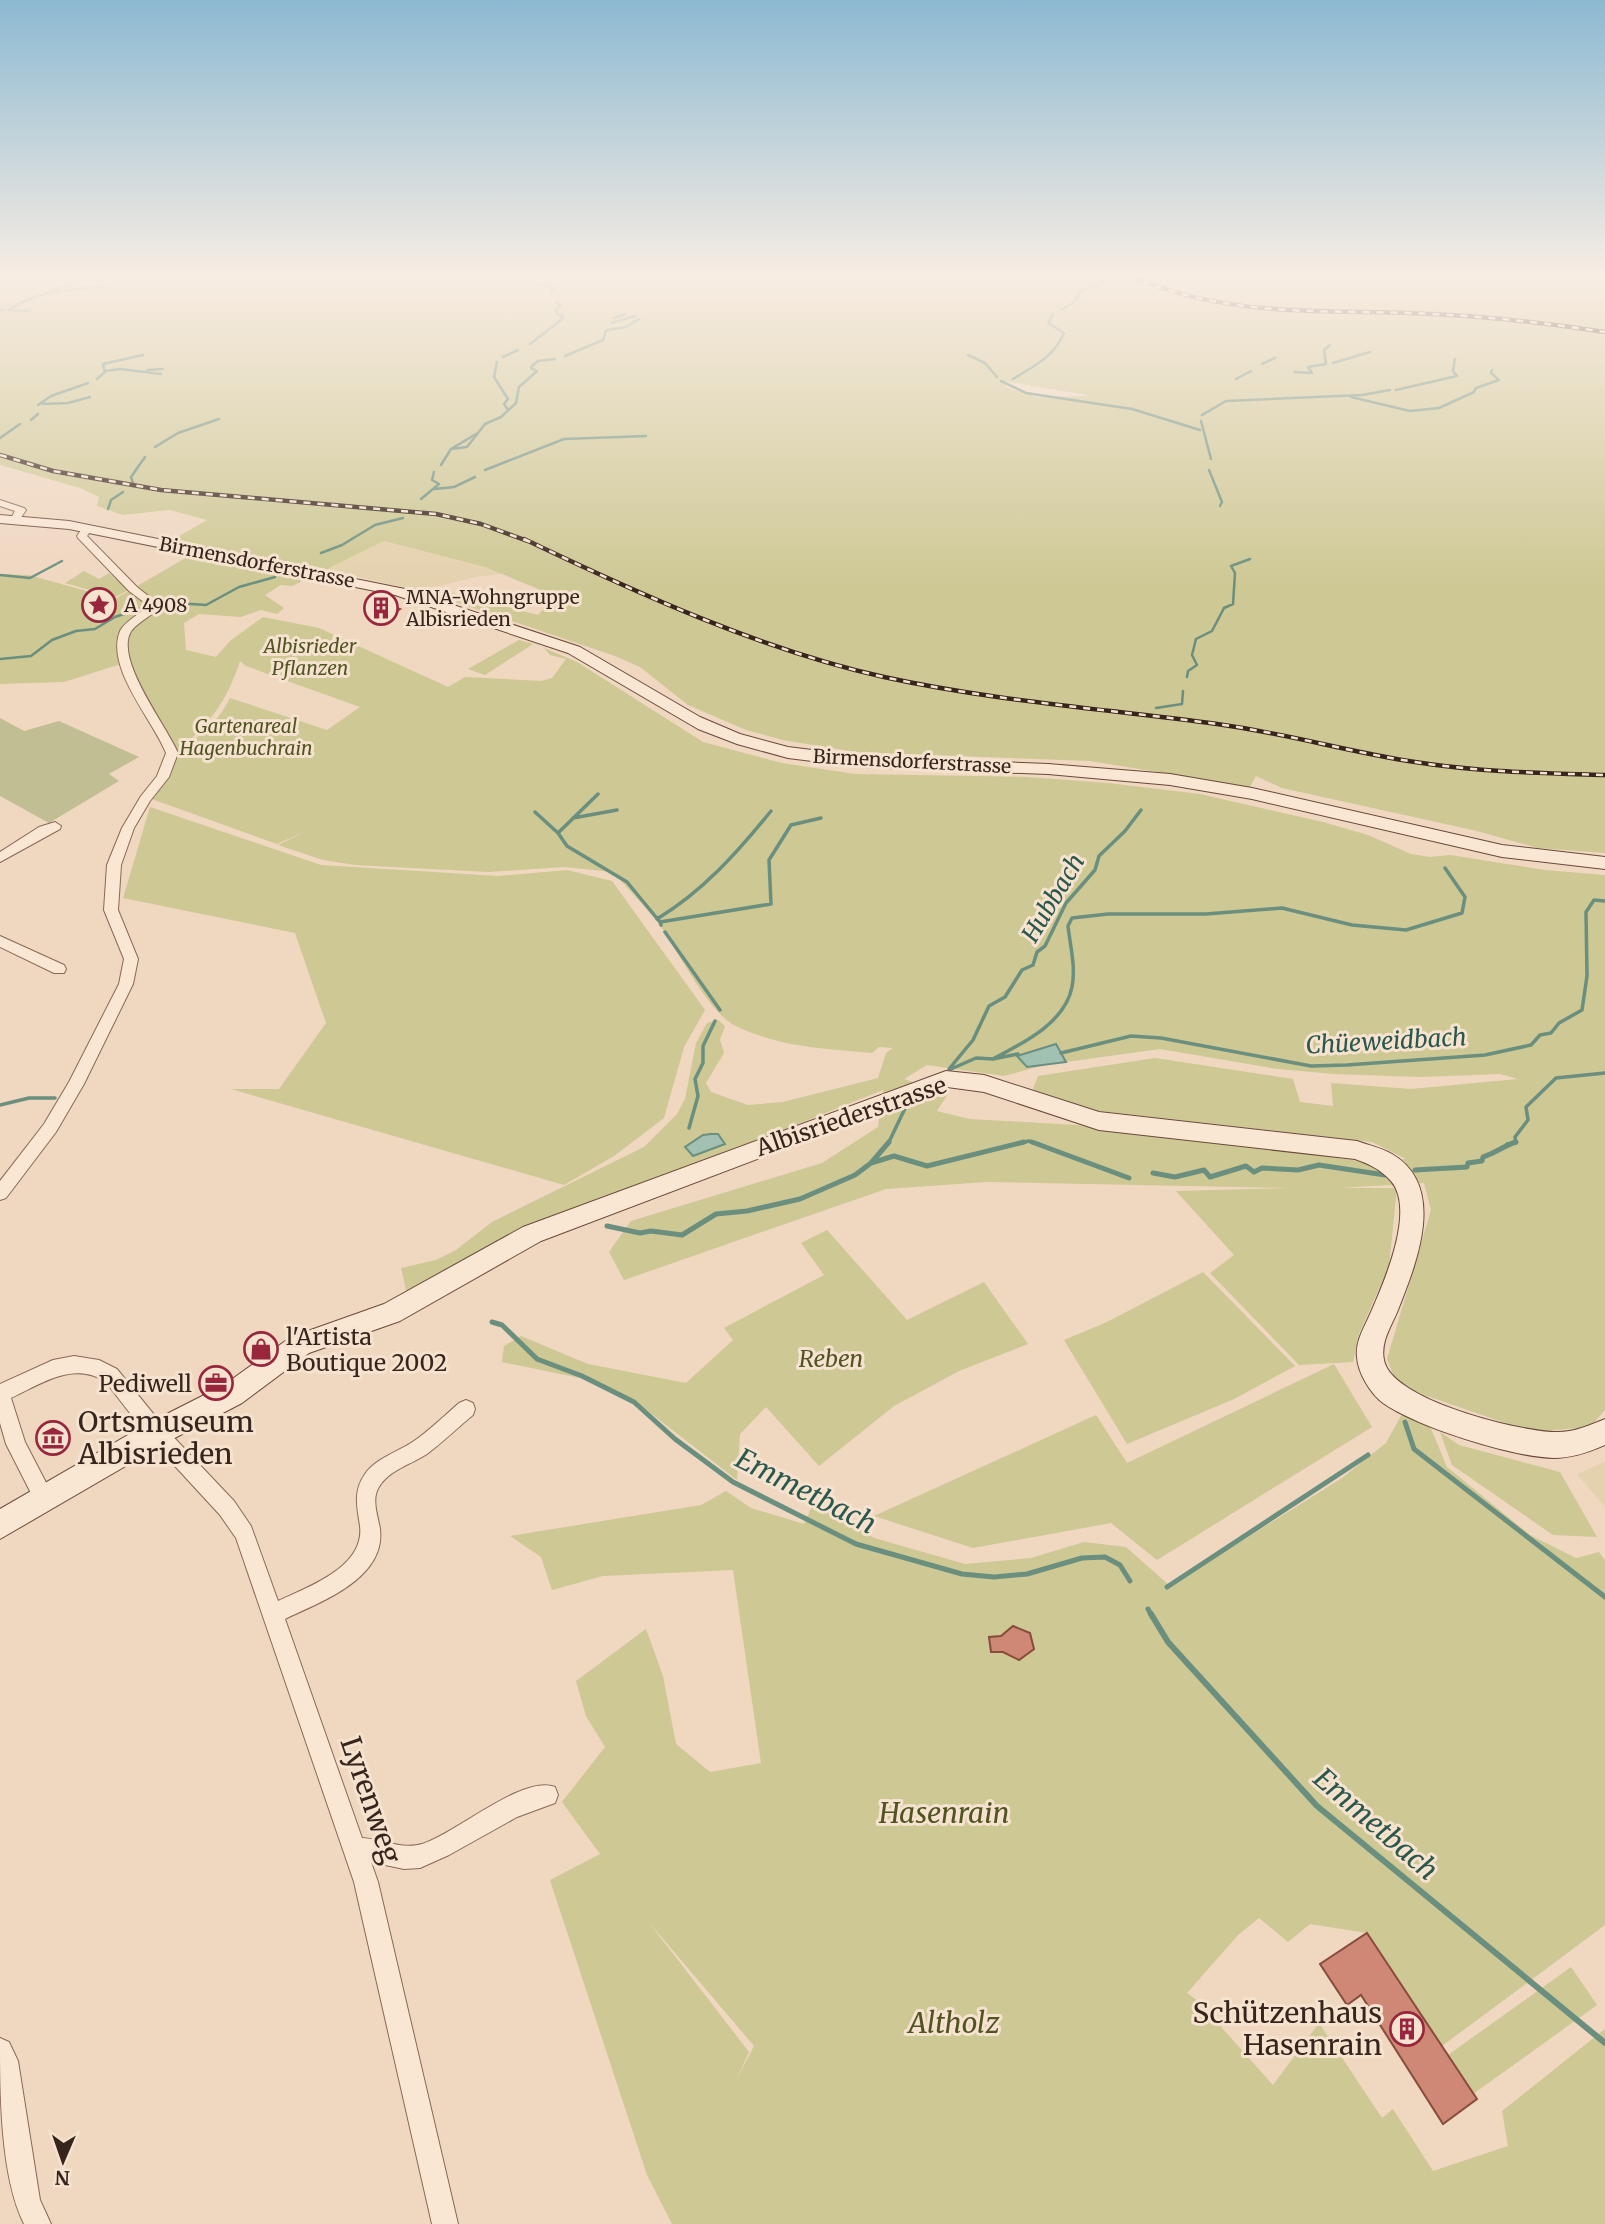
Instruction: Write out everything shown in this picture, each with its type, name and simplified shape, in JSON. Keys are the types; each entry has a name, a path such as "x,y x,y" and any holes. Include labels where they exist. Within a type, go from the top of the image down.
{"main road":[{"name":"Birmensdorferstrasse","path":"8,520 87,529 355,581 512,628 599,662 667,706 706,726 772,749 855,762 1041,768 1144,776 1262,796 1473,847 1605,863"},
{"name":"Albisriederstrasse","path":"0,1525 157,1433 233,1394 300,1345 391,1313 514,1244 562,1221 937,1081 956,1079 989,1086 1069,1115 1100,1121 1357,1150 1383,1160 1406,1181 1413,1206 1403,1263 1370,1347 1371,1364 1380,1381 1392,1393 1417,1406 1528,1443 1567,1444 1605,1432"}],"street":[{"path":"0,503 20,510 8,520"},
{"path":"0,1193 50,1128 76,1084 126,984 131,959 111,910 114,865 128,828 145,799 163,777 172,753 166,737 132,679 123,650 126,631 156,606 133,589 82,536 87,529"},
{"path":"0,858 55,826"},
{"path":"0,941 59,969"},
{"name":"Lyrenweg","path":"1,1393 59,1366 74,1364 99,1368 111,1375 157,1433 227,1508 244,1533 356,1850 400,2019 445,2224"},
{"path":"1,1393 16,1444 44,1498"},
{"path":"273,1614 345,1577 359,1563 370,1544 365,1501 370,1483 382,1470 420,1449 466,1409"},
{"path":"356,1850 367,1849 392,1857 420,1856 529,1799 547,1795"},
{"path":"0,2052 5,2061 27,2203 38,2224"}],"shaded area":[{"path":"384,541 485,567 502,574 411,589 325,569"},
{"path":"0,718 24,731 59,721 139,757 109,774 119,781 49,823 0,796"},
{"path":"1056,1044 1066,1062 1027,1067 1017,1056"},
{"path":"718,1134 725,1144 693,1156 685,1147 703,1135"},
{"path":"1605,1462 1605,1507 1577,1474"}],"green space":[{"path":"0,380 1605,380 1605,853 1538,848 1477,831 1282,788 1256,776 1250,787 1090,761 855,752 783,740 746,730 688,705 640,667 615,656 444,598 452,593 538,615 555,596 485,567 384,541 292,586 281,585 265,595 284,608 277,614 261,610 241,617 199,614 184,623 186,650 216,657 230,641 263,617 319,628 448,687 465,677 541,681 552,678 566,659 550,655 544,648 577,662 703,742 782,763 855,774 1027,777 1200,794 1323,822 1368,835 1411,854 1430,857 1450,855 1545,870 1605,875 1605,1410 1590,1427 1531,1432 1398,1386 1387,1359 1431,1210 1424,1183 1339,1188 1397,1188 1389,1266 1359,1334 1353,1362 1299,1365 1210,1273 1234,1255 1176,1191 1290,1188 987,1182 886,1189 624,1280 609,1252 631,1221 822,1163 878,1127 883,1090 726,1153 407,1293 401,1268 436,1260 456,1250 492,1222 644,1147 677,1114 685,1099 696,1043 707,1023 718,1020 725,1026 720,1040 724,1053 706,1083 711,1092 748,1105 783,1102 878,1078 886,1053 893,1048 879,1047 872,1053 802,1046 768,1039 736,1026 725,1019 704,995 659,924 613,872 564,867 488,872 355,865 323,860 278,845 306,831 277,844 149,798 174,756 214,722 230,698 327,730 360,707 246,666 240,661 229,689 209,720 176,751 172,739 124,663 64,682 0,684 0,574 29,575 115,599 206,546 174,539 207,520 170,510 123,515 97,506 99,497 80,488 0,465","holes":["1004,381 1087,395 1037,397 1005,387","1160,1049 1278,1069 1420,1077 1500,1074 1518,1079 1411,1089 1331,1083 1333,1106 1300,1102 1293,1079 1155,1058 1038,1076 1032,1091 1090,1110 1372,1142 1406,1159 1360,1161 1077,1125 969,1119 937,1111 948,1094 904,1079 927,1065 1004,1076 1044,1065"]},
{"path":"84,571 99,579 109,573 129,590 115,597 65,583"},
{"path":"519,640 533,644 485,675 468,669"},
{"path":"150,807 321,865 498,876 567,870 612,881 705,1010 684,1047 664,1118 614,1156 564,1185 231,1089 279,1089 326,1023 295,933 123,898"},
{"name":"Reben","path":"827,1230 907,1320 984,1282 1028,1344 959,1371 894,1406 819,1466 766,1407 740,1434 737,1480 635,1401 580,1378 502,1362 504,1346 521,1336 588,1364 686,1383 733,1340 724,1328 824,1275 801,1243"},
{"path":"1203,1272 1295,1366 1234,1399 1127,1444 1064,1340 1107,1322"},
{"path":"1334,1364 1372,1427 1157,1560 1111,1523 973,1548 874,1516 1096,1415 1127,1463"},
{"path":"1402,1414 1429,1424 1447,1467 1530,1535 1576,1558 1599,1552 1605,1560 1605,1925 1442,2046 1367,1933 1310,1924 1288,1942 1259,1918 1238,1935 1187,1993 1198,2001 1273,2085 1319,2023 1382,2118 1393,2109 1433,2171 1508,2146 1502,2111 1605,2029 1605,2224 672,2224 647,2175 550,1880 600,1854 562,1802 605,1747 586,1716 576,1681 646,1629 663,1676 676,1744 710,1772 761,1763 733,1570 603,1576 552,1590 541,1557 510,1536 701,1505 726,1491 751,1508 804,1524 815,1500 874,1538 965,1564 1031,1558 1084,1542 1126,1547 1170,1586 1342,1478 1386,1443","holes":["647,1920 754,2046 736,2081 749,2052"]},
{"path":"1440,1432 1459,1445 1560,1472 1597,1537 1553,1535 1452,1465"},
{"path":"1571,1967 1597,2005 1473,2094 1448,2055"}],"building":[{"name":"MNA-Wohngruppe Albisrieden","path":"377,602 400,609 387,618 379,618"},
{"path":"1013,1626 1030,1633 1034,1649 1019,1660 1003,1652 991,1652 989,1637 1001,1636"},
{"name":"Schützenhaus Hasenrain","path":"1367,1933 1477,2099 1443,2124 1361,1995 1347,2005 1320,1964"}],"waterway":[{"path":"496,380 508,399 504,404 508,410"},
{"path":"451,449 467,447 485,424 501,417 516,403 519,387 527,380"},
{"path":"1396,390 1441,380"},
{"path":"1351,397 1410,411 1439,408 1474,392 1476,388 1499,380"},
{"name":"Hubbach","path":"1001,381 1026,393 1132,409 1200,430"},
{"path":"38,405 51,396 88,383"},
{"name":"Hubbach","path":"1202,415 1226,401 1362,395 1390,390"},
{"path":"43,404 68,403 90,397"},
{"path":"31,420 38,414"},
{"path":"155,447 178,433 219,419"},
{"name":"Hubbach","path":"1201,421 1211,459"},
{"path":"0,438 20,424"},
{"path":"451,449 476,434"},
{"path":"485,470 564,439 646,436"},
{"path":"441,465 451,449"},
{"path":"133,483 131,477 145,457"},
{"name":"Hubbach","path":"1209,470 1222,502 1220,506"},
{"path":"421,499 439,484 432,480 434,472"},
{"path":"435,489 454,487 475,477"},
{"path":"108,509 111,500 123,492"},
{"path":"321,553 342,545 375,525 403,518"},
{"name":"Hubbach","path":"1187,677 1188,671 1197,665 1192,655 1196,639 1212,631 1224,608 1233,604 1235,573 1231,566 1250,559"},
{"path":"0,575 30,578 62,561"},
{"path":"177,603 206,605 239,587 275,577"},
{"path":"0,659 31,656 52,640 76,631 95,629 115,617 141,608"},
{"name":"Hubbach","path":"1156,708 1182,704 1183,691"},
{"path":"573,818 598,794"},
{"path":"573,818 617,810"},
{"name":"Hubbach","path":"949,1069 973,1040 989,1006 1005,997 1022,970 1033,965 1037,952 1045,946 1066,903 1095,870 1099,856 1125,831 1141,810"},
{"path":"657,919 718,870 771,811"},
{"path":"535,812 558,833"},
{"path":"558,833 573,818"},
{"path":"660,922 771,904 769,860 791,825 821,818"},
{"path":"558,833 567,846 627,882 657,919"},
{"path":"993,1059 1041,1030 1052,1021 1068,1000 1073,979 1068,926 1072,918 1108,914 1206,914 1282,908 1352,925 1406,930 1462,913 1465,897 1445,868"},
{"name":"Chüeweidbach","path":"1061,1053 1131,1036 1161,1038 1311,1066 1485,1055 1531,1045 1540,1035 1551,1033 1559,1023 1582,1010 1587,976 1586,912 1594,900 1605,901"},
{"path":"657,919 660,922"},
{"path":"665,932 720,1010"},
{"path":"689,1128 698,1096 695,1079 703,1063 703,1046 715,1021"},
{"path":"993,1059 1018,1054"},
{"path":"951,1069 976,1058 993,1059"},
{"path":"1516,1142 1515,1137 1528,1120 1526,1107 1556,1078 1605,1073"},
{"name":"Hubbach","path":"924,1096 940,1090"},
{"path":"0,1105 29,1098 55,1098"},
{"name":"Hubbach","path":"889,1142 909,1100"},
{"path":"1017,1144 1029,1141 1037,1144"},
{"name":"Hubbach","path":"871,1163 889,1142"},
{"path":"871,1163 894,1156 927,1166 1024,1142"},
{"path":"1032,1142 1129,1178"},
{"path":"1415,1170 1467,1167 1468,1163 1482,1161 1483,1157 1513,1143"},
{"path":"1507,1144 1513,1143"},
{"path":"607,1226 640,1233 651,1231 682,1235 716,1214 747,1211 800,1199 855,1175 871,1163"},
{"path":"1153,1173 1175,1177 1204,1170 1210,1177 1246,1166 1254,1172 1262,1168 1298,1170 1319,1165 1385,1175"},
{"name":"Emmetbach","path":"492,1322 502,1325 537,1359 582,1376 634,1402 675,1439 733,1482 856,1544 962,1574 994,1577 1027,1574 1082,1558 1105,1557 1120,1565 1130,1581"},
{"path":"1405,1422 1414,1449 1605,1597"},
{"path":"1167,1587 1368,1455"},
{"name":"Emmetbach","path":"1148,1609 1152,1616"},
{"name":"Emmetbach","path":"1151,1614 1168,1642 1317,1806 1605,2043"}],"railway":[{"path":"0,455 53,471 161,490 436,514 481,524 531,542"},
{"path":"524,539 531,542"},
{"path":"531,542 611,580 746,636 838,666 884,677 1008,698 1242,728 1390,758 1439,765 1510,772 1605,775"}],"place":[{"name":"A 4908","path":"99,605"},
{"name":"MNA-Wohngruppe Albisrieden","path":"381,608"},
{"name":"l'Artista Boutique 2002","path":"261,1349"},
{"name":"Pediwell","path":"216,1383"},
{"name":"Ortsmuseum Albisrieden","path":"53,1438"},
{"name":"Schützenhaus Hasenrain","path":"1407,2029"}],"park label":[{"name":"Albisrieder Pflanzen","path":"310,657"},
{"name":"Gartenareal Hagenbuchrain","path":"246,737"},
{"name":"Hasenrain","path":"944,1813"},
{"name":"Altholz","path":"954,2023"}]}
